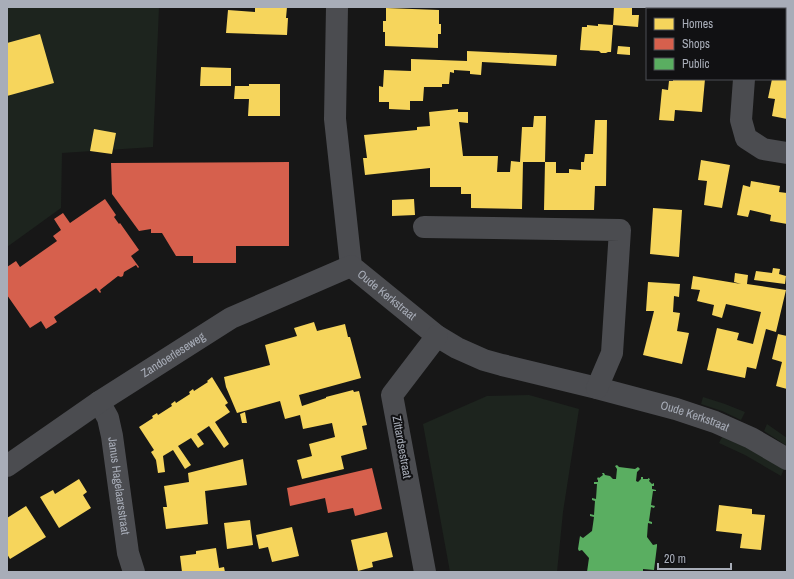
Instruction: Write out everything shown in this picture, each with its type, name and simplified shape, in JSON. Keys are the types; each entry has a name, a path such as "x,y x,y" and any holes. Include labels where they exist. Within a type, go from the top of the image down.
{"street":[{"name":"Oude Kerkstraat","path":"337,7 335,119 351,266 437,336 457,348 484,360 676,409 714,422 751,438 787,459"},
{"path":"744,80 741,120 746,138 763,149 787,153"},
{"path":"424,227 620,230 612,353 597,388"},
{"name":"Zandoerleseweg","path":"7,466 99,402 231,318 351,266"},
{"name":"Zittardsestraat","path":"425,572 392,395 437,336"},
{"name":"Janus Hagelaarsstraat","path":"99,402 108,418 112,436 128,553 134,572"}],"shaded area":[{"path":"7,7 159,7 153,147 62,153 61,208 7,247"},
{"path":"529,395 579,409 563,512 557,572 450,572 423,424 487,396"},
{"path":"703,397 745,412 741,420 722,411 701,404"},
{"path":"767,424 787,438 787,446 764,431"},
{"path":"722,437 747,448 784,469 781,476 745,455 719,443"}],"building: Homes":[{"path":"255,7 287,7 287,35 226,33 228,10 255,12"},
{"path":"614,7 632,8 632,15 639,15 638,27 613,25"},
{"path":"655,7 705,7 705,8"},
{"path":"386,8 439,10 441,34 438,34 438,48 385,46 383,21 386,21"},
{"path":"598,24 613,25 611,52 601,53 599,51 580,50 582,27 587,27 587,25 598,26"},
{"path":"40,34 54,83 7,96 7,43"},
{"path":"618,46 630,47 630,55 617,54"},
{"path":"467,51 557,55 556,66 482,62 481,75 470,74 470,71 454,70 454,73 450,72 449,84 442,84 442,87 424,87 423,101 410,101 410,110 389,109 389,102 379,102 379,86 383,87 384,70 411,71 411,59 467,61"},
{"path":"201,67 231,68 231,86 200,86"},
{"path":"787,75 787,119 772,116 775,99 768,98 772,80 786,80"},
{"path":"705,80 702,112 675,110 674,121 659,120 662,89 668,90 669,81"},
{"path":"249,84 280,84 280,116 248,116 249,99 234,99 235,86 249,86"},
{"path":"458,109 458,112 468,112 468,123 459,122 463,156 498,156 497,172 510,172 511,161 520,162 522,127 533,127 534,116 546,116 545,162 523,162 522,209 471,208 471,194 461,194 461,187 430,187 430,168 365,175 363,158 367,158 364,135 417,130 417,127 430,126 429,112"},
{"path":"595,120 607,120 606,186 595,186 594,210 544,210 545,162 556,162 556,173 569,173 569,169 581,170 581,162 584,162 585,154 593,154"},
{"path":"94,129 116,133 112,154 90,151"},
{"path":"701,160 730,165 722,208 704,205 707,181 698,180"},
{"path":"751,181 780,186 779,192 787,193 787,224 770,221 771,215 750,210 748,217 737,215 743,185 750,187"},
{"path":"414,199 415,215 392,216 392,200"},
{"path":"653,208 682,210 679,257 650,254"},
{"path":"773,268 780,269 779,274 786,276 785,284 754,280 756,271 772,273"},
{"path":"735,273 748,275 747,284 786,290 776,332 766,329 756,369 747,367 745,378 707,370 717,328 739,333 737,340 753,344 761,312 726,304 722,318 712,315 714,305 697,301 700,290 691,289 693,276 741,284 734,282"},
{"path":"648,282 680,284 679,297 674,296 673,312 680,313 677,331 689,333 682,364 643,355 654,311 646,311"},
{"path":"314,322 317,331 345,324 361,378 299,395 302,406 326,397 353,390 354,392 359,391 367,425 362,426 367,449 341,456 344,469 302,479 297,460 312,456 309,444 335,437 332,423 303,429 300,415 285,419 280,401 237,413 226,387 224,377 270,365 265,345 297,336 294,328"},
{"path":"778,334 787,336 787,389 776,386 782,362 772,359"},
{"path":"212,377 228,403 225,405 230,412 215,422 229,444 224,448 209,426 197,434 204,444 198,448 191,438 178,446 191,465 185,469 173,450 163,456 165,472 158,473 156,460 151,452 154,450 139,427 153,418 152,416 157,413 158,415 172,406 171,404 175,401 176,403 190,394 189,392 193,389 194,391 208,382 207,381"},
{"path":"245,412 247,423 242,423 240,414"},
{"path":"243,459 247,485 205,491 208,524 166,529 163,507 167,507 164,486 189,482 188,473"},
{"path":"79,479 87,492 83,495 91,508 59,528 40,497 53,490 55,494"},
{"path":"719,505 752,509 752,514 765,515 761,550 740,548 742,534 716,531"},
{"path":"26,506 46,537 10,559 7,554 7,518"},
{"path":"250,520 253,545 227,549 224,523"},
{"path":"292,527 299,556 272,562 268,547 259,549 256,535"},
{"path":"387,532 393,557 372,562 373,567 358,571 351,540"},
{"path":"216,548 219,568 224,567 225,572 182,572 180,556 196,554 196,551"}],"building: Shops":[{"path":"289,162 289,246 236,246 236,263 193,263 193,256 176,256 162,233 151,233 151,229 139,231 112,194 111,163"},
{"path":"105,199 116,215 114,217 139,250 131,256 139,267 138,268 136,265 124,272 123,276 118,276 100,290 100,293 96,288 54,317 57,322 46,329 41,321 30,328 7,295 7,267 16,261 20,267 57,241 53,236 61,230 54,219 63,213 70,223"},
{"path":"372,468 382,509 355,516 353,508 328,513 325,498 290,506 287,488"}],"building: Public":[{"path":"617,465 619,467 635,469 638,467 640,469 637,472 636,481 638,482 641,477 643,477 643,479 650,479 649,481 652,484 654,483 652,489 656,491 653,491 651,505 655,506 654,508 651,507 649,521 652,522 652,524 648,523 647,537 653,545 657,544 654,570 643,569 643,572 587,572 589,558 582,550 579,551 578,549 580,536 583,538 592,531 594,517 590,516 590,514 594,515 595,501 592,500 592,498 596,499 597,484 594,484 594,482 598,482 597,479 603,475 602,473 616,479 617,469 615,466"}]}
